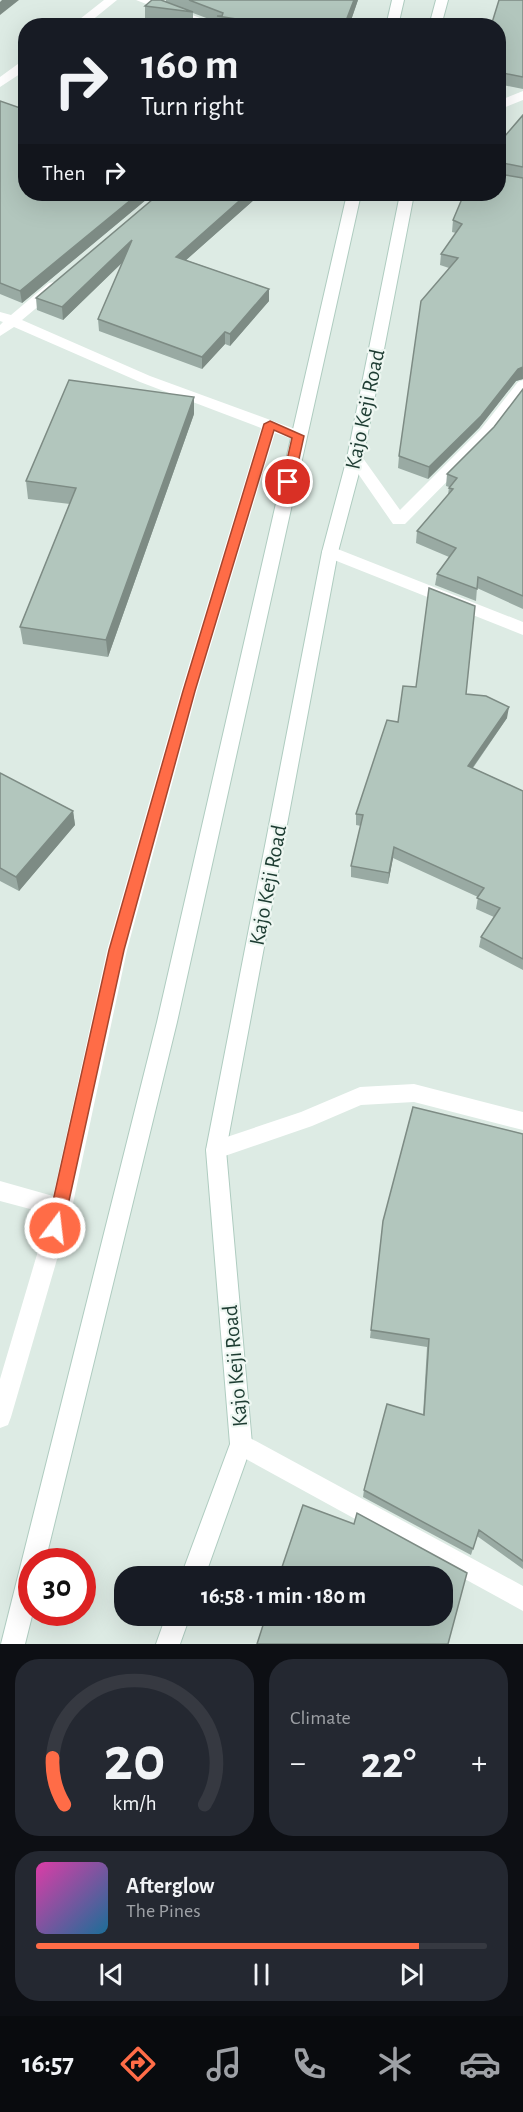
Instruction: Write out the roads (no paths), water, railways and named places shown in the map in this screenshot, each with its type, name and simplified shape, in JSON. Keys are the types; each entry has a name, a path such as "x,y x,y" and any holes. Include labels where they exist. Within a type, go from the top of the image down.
{"main road":[{"path":"87,18 111,0"},
{"path":"142,0 193,18"},
{"path":"394,18 398,0"},
{"path":"437,18 442,0"},
{"path":"0,83 18,70"},
{"path":"506,102 523,95"},
{"path":"36,1548 167,1022 352,201"},
{"name":"Kajo Keji Road","path":"197,1566 241,1444 216,1150 330,552 355,458 406,201"},
{"path":"0,332 7,319 66,276"},
{"path":"7,319 145,379 298,436"},
{"path":"355,458 399,520 486,433 523,385"},
{"path":"0,1417 61,1208 117,950 189,691 270,424"},
{"path":"330,552 523,629"},
{"path":"216,1150 304,1120 360,1096 414,1093 523,1120"},
{"path":"0,1191 61,1208"},
{"path":"241,1444 523,1599"},
{"path":"13,1644 18,1624"},
{"path":"168,1644 174,1626"}]}
